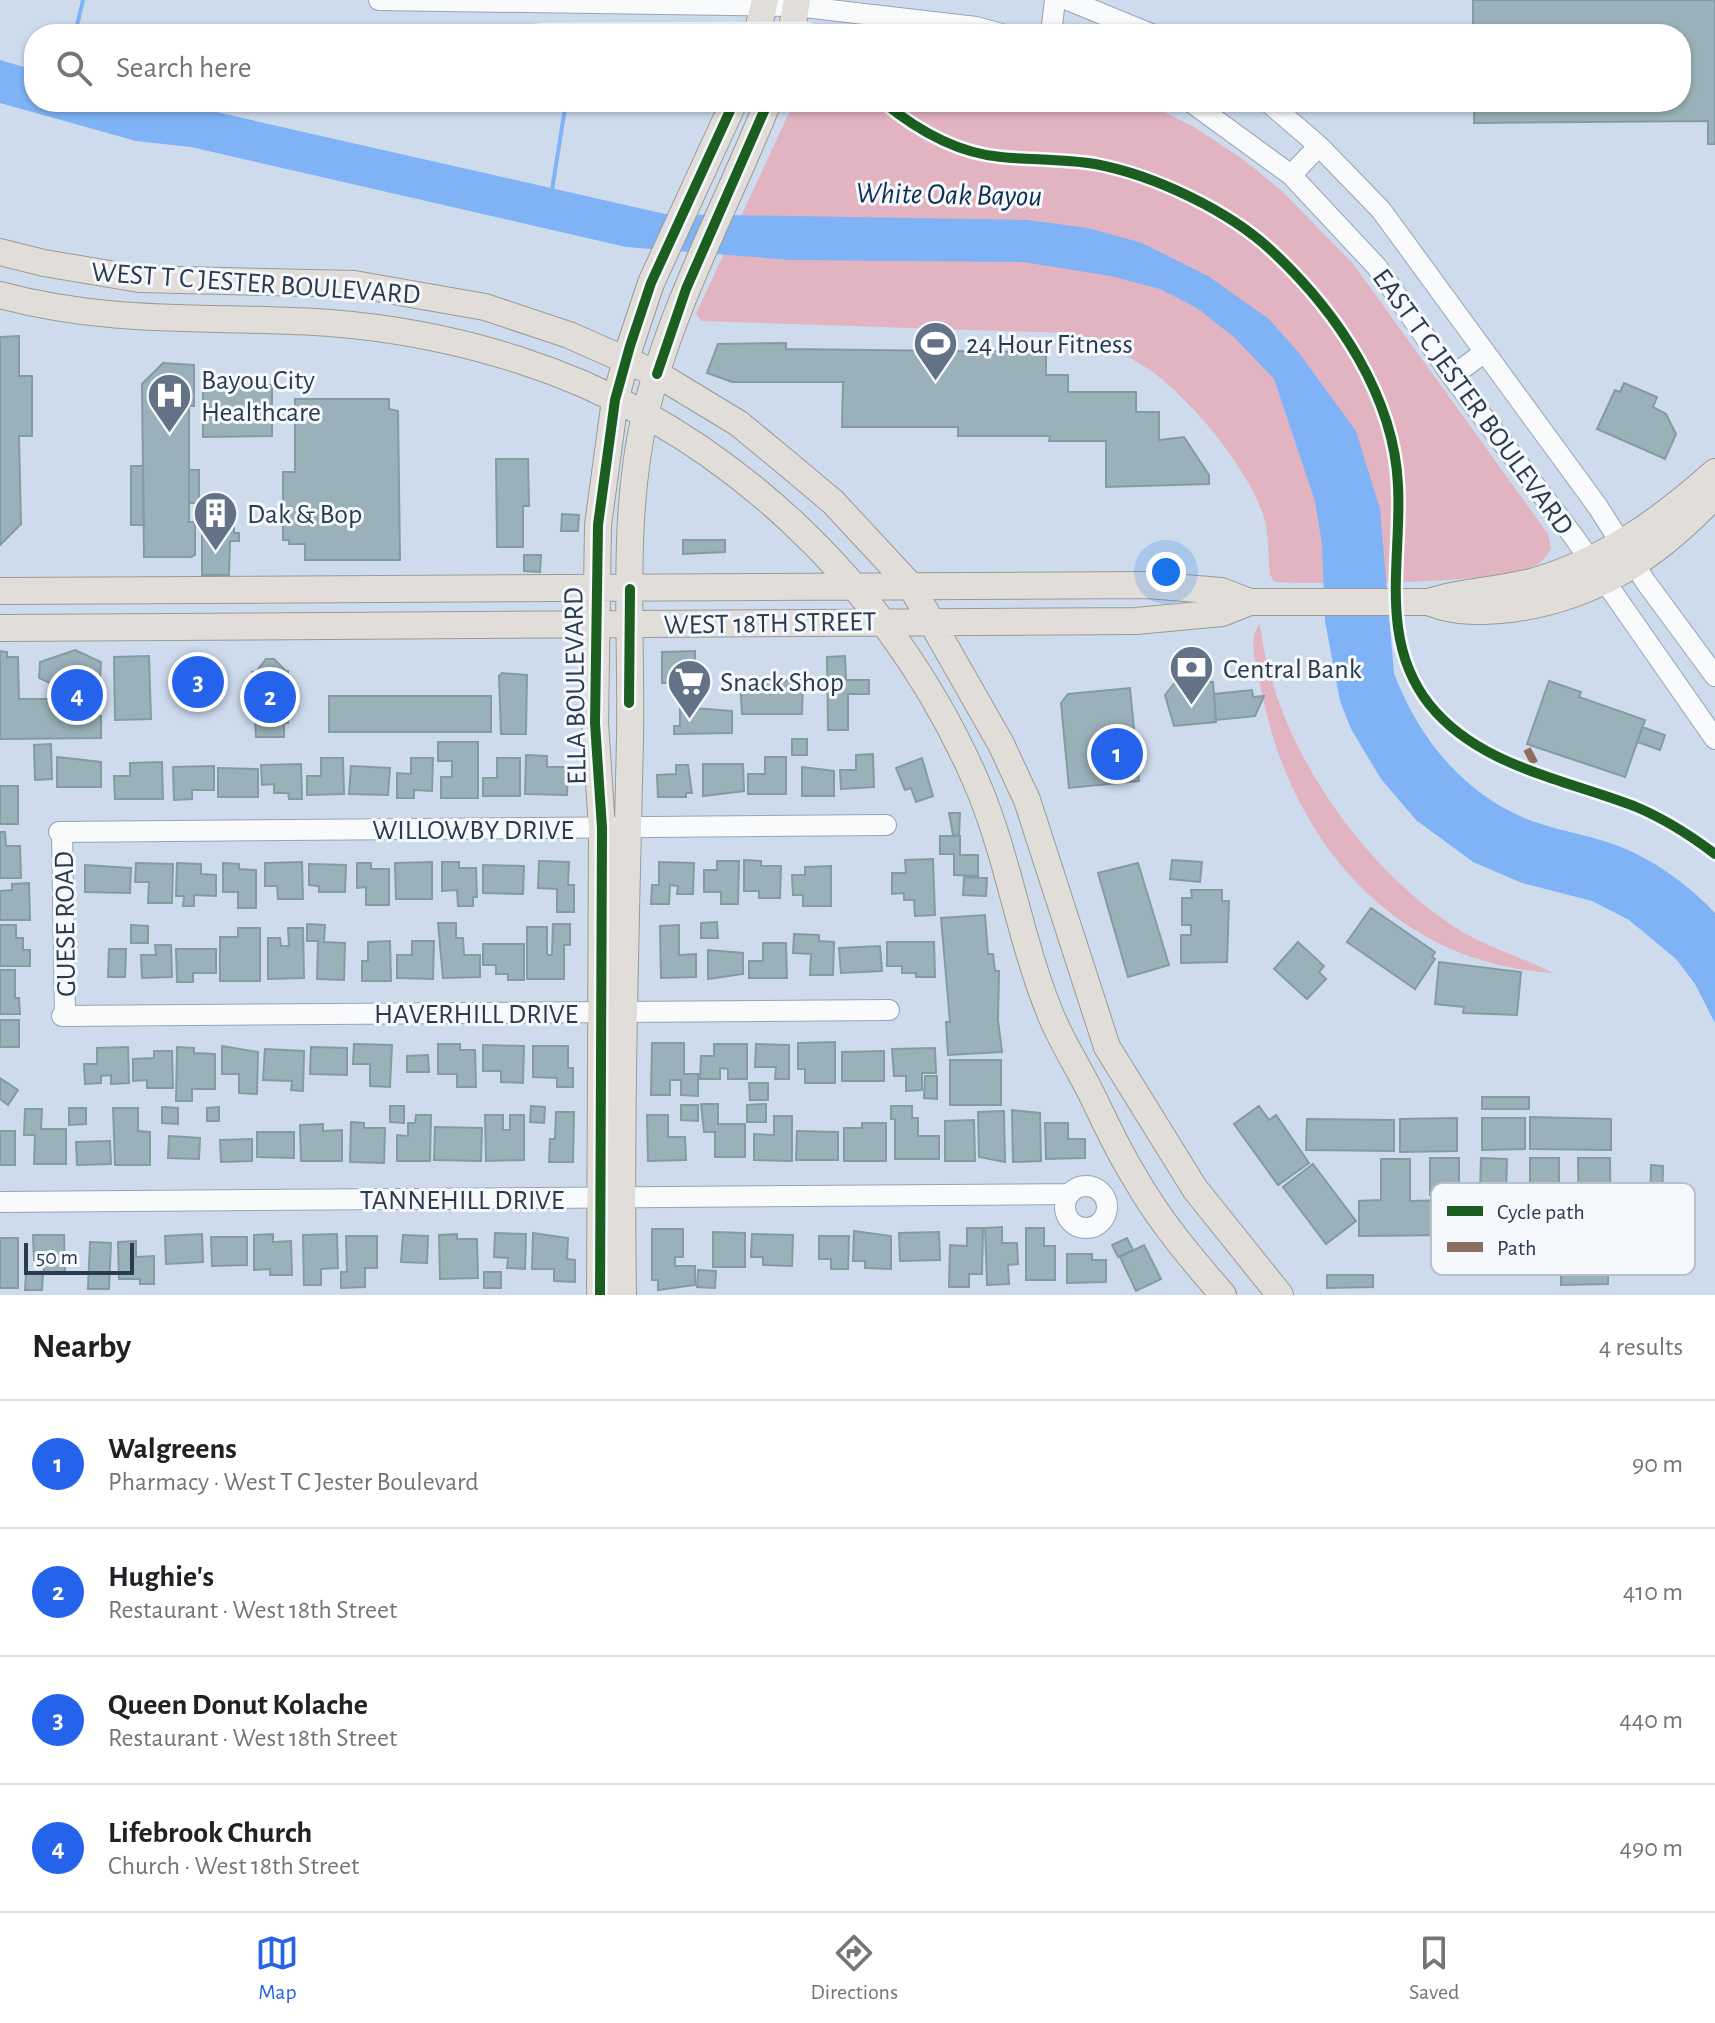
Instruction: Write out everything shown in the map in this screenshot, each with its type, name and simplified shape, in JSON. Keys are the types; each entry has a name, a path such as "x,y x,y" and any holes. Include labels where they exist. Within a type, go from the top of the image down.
{"main road":[{"path":"759,24 764,2"},
{"path":"793,24 797,3"},
{"name":"ELLA BOULEVARD","path":"614,828 596,775 595,623 598,525 615,400 651,283 730,112"},
{"name":"ELLA BOULEVARD","path":"600,1295 611,1198 614,828 630,623 634,491 645,415 686,289 744,165 764,112"},
{"name":"WEST T C JESTER BOULEVARD","path":"0,252 44,263 139,279 295,281 369,286 445,298 527,319 626,360 657,374 738,423 833,502 911,586 1001,744 1033,817 1107,1047 1143,1110 1195,1189 1280,1295"},
{"path":"32,303 44,263"},
{"path":"291,321 295,281"},
{"name":"WEST T C JESTER BOULEVARD","path":"0,295 116,317 291,321 368,327 452,341 522,361 615,400 645,415 757,490 855,586 884,620 957,739 994,832 1050,1014 1134,1177 1157,1212 1223,1295"},
{"path":"757,490 783,460"},
{"path":"1629,554 1715,472"},
{"path":"1629,554 1686,526 1715,495"},
{"name":"WEST 18TH STREET","path":"0,591 1148,585 1221,591 1250,602 1425,602 1453,594 1596,572 1629,554"},
{"path":"331,626 332,589"},
{"path":"142,590 142,627"},
{"name":"WEST 18TH STREET","path":"0,628 884,620 1136,621 1222,613 1250,602"},
{"path":"994,832 1033,817"},
{"path":"1107,1124 1143,1110"},
{"name":"ELLA BOULEVARD","path":"611,1198 623,1295"}],"street":[{"path":"1052,24 1055,0"},
{"path":"1068,0 1127,24"},
{"path":"389,1 797,3 954,24"},
{"name":"EAST T C JESTER BOULEVARD","path":"1205,112 1291,175 1377,267 1452,376 1715,739"},
{"name":"EAST T C JESTER BOULEVARD","path":"1280,112 1319,146 1381,210 1715,676"},
{"path":"1291,175 1319,146"},
{"path":"1452,376 1485,352"},
{"name":"WILLOWBY DRIVE","path":"61,832 886,825"},
{"name":"GUESE ROAD","path":"61,832 64,1016"},
{"name":"HAVERHILL DRIVE","path":"64,1016 889,1010"},
{"name":"TANNEHILL DRIVE","path":"0,1202 1069,1194"}],"shaded area":[{"path":"789,112 1163,112 1194,127 1244,160 1282,191 1354,265 1548,534 1551,549 1539,563 1491,576 1412,582 1275,582 1270,575 1265,521 1234,459 1201,418 1166,383 1120,353 1067,333 702,321 696,314"},
{"path":"1260,624 1268,667 1282,711 1301,753 1353,833 1384,868 1453,926 1477,940 1553,973 1496,964 1444,946 1398,919 1358,884 1324,843 1296,796 1275,744 1254,655 1254,638"}],"water":[{"path":"0,60 24,67 24,110 0,103"},
{"path":"32,112 216,112 665,214 1027,220 1088,228 1142,243 1208,276 1269,319 1299,353 1356,431 1380,509 1394,673 1416,720 1447,762 1465,780 1508,810 1543,825 1626,849 1662,869 1706,903 1715,913 1715,1023 1695,984 1676,959 1629,920 1592,901 1522,883 1473,862 1416,820 1381,779 1351,729 1340,701 1325,621 1322,544 1315,501 1274,379 1235,338 1197,308 1160,289 1111,276 1023,262 791,260 626,247 191,147 136,141"}],"building":[{"path":"1473,0 1715,0 1715,144 1708,144 1708,121 1474,123 1474,112 1691,112 1691,24 1473,24"},
{"path":"19,336 19,376 32,376 32,436 19,436 21,524 0,545 0,337"},
{"path":"786,343 786,349 1046,352 1046,375 1068,375 1068,392 1136,392 1136,412 1159,412 1159,440 1184,437 1209,475 1209,484 1106,487 1106,441 1049,441 1050,436 958,436 958,427 842,427 843,382 732,382 707,373 718,344"},
{"path":"163,363 194,365 194,406 189,406 189,522 195,522 195,555 191,557 144,557 142,384"},
{"path":"1624,383 1657,397 1653,407 1666,414 1676,434 1665,459 1597,429 1615,390 1620,392"},
{"path":"203,385 272,385 272,436 203,437"},
{"path":"295,399 389,399 389,409 398,411 400,560 305,560 305,544 289,544 289,540 283,540 283,472 295,472"},
{"path":"496,459 528,459 529,506 523,506 523,547 497,547"},
{"path":"131,466 143,466 144,525 131,525"},
{"path":"189,470 199,470 199,503 189,503"},
{"name":"Dak & Bop","path":"202,514 234,514 234,533 239,533 239,541 230,541 229,575 202,575"},
{"path":"562,514 579,515 578,531 561,531"},
{"path":"683,540 725,540 725,552 683,554"},
{"path":"524,555 541,555 540,572 524,571"},
{"path":"75,650 101,662 98,716 101,716 101,738 0,739 0,651 7,652 7,657 18,657 19,699 53,699 58,697 52,684 39,678 40,662"},
{"path":"695,651 695,683 662,683 662,652"},
{"path":"149,656 151,719 115,720 114,657"},
{"path":"845,656 846,680 869,680 869,694 848,694 848,730 828,730 827,657"},
{"path":"266,659 274,659 286,671 256,672"},
{"path":"288,671 288,723 284,723 284,737 256,737 252,672"},
{"path":"219,672 219,694 213,694 213,698 187,698 187,691 176,692 176,673"},
{"path":"502,673 527,675 526,734 501,734 499,676"},
{"path":"803,680 802,714 742,714 740,681"},
{"name":"Central Bank","path":"1177,680 1213,682 1216,722 1174,726 1165,695"},
{"path":"1549,681 1581,692 1579,697 1645,720 1625,777 1527,744"},
{"path":"1130,688 1139,781 1069,788 1061,703 1068,694"},
{"path":"1252,690 1253,697 1264,696 1255,716 1216,720 1214,694"},
{"path":"329,696 491,696 491,732 329,732"},
{"path":"680,707 732,711 732,733 674,734 674,726 680,726"},
{"path":"1642,727 1665,735 1660,750 1637,742"},
{"path":"792,739 807,739 807,755 792,755"},
{"path":"438,742 478,742 478,798 441,798 441,777 452,777 452,761 438,761"},
{"path":"51,744 52,779 35,780 34,745"},
{"path":"873,754 874,787 841,789 840,770 856,770 856,755"},
{"path":"526,755 547,756 547,767 568,767 567,795 525,794"},
{"path":"57,757 101,762 101,787 57,787"},
{"path":"765,757 786,757 786,794 748,794 748,774 765,774"},
{"path":"321,758 343,758 344,794 307,795 307,776 321,776"},
{"path":"411,758 433,758 432,791 414,790 414,798 397,798 397,773 411,774"},
{"path":"497,758 520,758 520,796 483,796 483,778 497,778"},
{"path":"922,758 933,796 916,802 911,788 905,790 896,768"},
{"path":"162,762 163,799 115,799 114,776 130,776 130,763"},
{"path":"301,764 302,799 289,799 288,793 274,793 274,784 262,785 261,765"},
{"path":"703,764 743,764 744,791 703,796"},
{"path":"676,765 688,765 692,793 686,793 686,797 658,797 657,775 676,774"},
{"path":"214,766 214,790 192,790 192,799 174,800 173,767"},
{"path":"351,766 390,768 388,795 349,794"},
{"path":"802,767 834,771 834,796 802,796"},
{"path":"218,768 258,769 258,797 218,797"},
{"path":"0,786 18,786 18,824 0,824"},
{"path":"949,813 960,813 959,835 953,835"},
{"path":"0,832 5,832 6,846 20,846 21,878 0,878"},
{"path":"940,836 960,836 960,855 978,855 978,876 954,875 954,854 940,854"},
{"path":"933,859 935,915 915,916 914,900 904,900 904,893 892,894 892,873 906,873 905,860"},
{"path":"744,860 761,861 761,866 781,866 780,898 759,898 759,891 744,891"},
{"path":"1172,860 1202,862 1200,882 1170,879"},
{"path":"539,861 569,862 568,885 574,885 574,912 557,912 557,889 538,888"},
{"path":"717,861 739,861 738,904 721,904 721,892 704,892 704,870 717,870"},
{"path":"302,862 303,899 278,899 277,886 265,886 265,863"},
{"path":"432,862 432,899 396,899 395,863"},
{"path":"442,862 459,862 459,868 476,868 477,897 473,897 473,906 458,906 457,890 442,891"},
{"path":"659,862 694,863 693,894 677,894 678,886 670,885 669,904 651,904 652,885 659,885"},
{"path":"136,863 173,864 172,903 148,903 149,882 135,882"},
{"path":"177,863 201,864 201,874 216,875 216,896 194,895 194,906 183,906 184,896 176,896"},
{"path":"223,863 239,864 239,869 256,870 256,908 238,908 238,892 223,892"},
{"path":"357,863 371,863 371,869 389,869 389,905 366,905 366,887 357,888"},
{"path":"1138,863 1169,965 1128,977 1098,873"},
{"path":"309,864 346,865 345,892 319,892 319,886 309,885"},
{"path":"85,865 131,868 130,893 85,892"},
{"path":"483,865 524,866 523,894 483,893"},
{"path":"831,866 831,906 803,906 803,895 793,895 792,875 805,875 805,867"},
{"path":"964,877 987,878 986,896 963,895"},
{"path":"29,883 30,920 0,920 0,891 12,890 12,884"},
{"path":"1191,890 1222,890 1222,901 1229,901 1227,962 1181,963 1181,935 1191,935 1191,925 1182,925 1182,898 1192,898"},
{"path":"1371,908 1435,952 1432,957 1435,959 1415,989 1347,942"},
{"path":"985,915 988,954 993,954 995,971 999,971 998,1020 1002,1052 948,1055 946,1022 950,1022 941,918"},
{"path":"717,922 718,938 701,938 701,923"},
{"path":"438,923 456,923 456,938 463,938 464,955 480,955 480,977 443,978"},
{"path":"307,924 325,925 324,942 345,943 344,980 317,979 318,941 307,941"},
{"path":"553,924 570,924 570,945 564,945 564,979 527,979 527,927 547,927 547,955 552,955"},
{"path":"0,925 16,925 16,938 23,938 23,950 30,950 30,966 0,966"},
{"path":"131,925 148,926 148,943 131,943"},
{"path":"679,925 679,955 696,954 696,977 661,978 660,926"},
{"path":"238,928 260,928 260,981 220,981 220,937 238,937"},
{"path":"288,928 303,928 304,978 268,979 268,938 280,938 281,946 289,946"},
{"path":"794,934 819,935 819,941 834,942 833,975 810,975 811,954 793,953"},
{"path":"390,941 391,981 362,981 362,961 368,961 368,942"},
{"path":"412,941 434,941 433,979 397,978 397,955 412,955"},
{"path":"887,942 934,942 935,977 916,977 916,973 902,973 902,966 887,966"},
{"path":"1298,942 1324,966 1319,972 1326,979 1307,999 1274,969"},
{"path":"763,943 786,943 787,978 749,978 749,961 763,961"},
{"path":"483,944 524,944 524,980 508,980 508,974 496,974 496,965 483,965"},
{"path":"155,945 171,945 172,977 142,978 141,955 156,955"},
{"path":"880,946 882,971 841,973 839,948"},
{"path":"109,949 126,949 125,977 108,977"},
{"path":"176,949 216,949 216,973 193,973 193,982 177,982"},
{"path":"708,950 743,953 743,974 708,979"},
{"path":"1439,962 1521,972 1517,1015 1463,1013 1464,1007 1435,1004"},
{"path":"0,970 15,970 15,998 19,998 20,1014 0,1014"},
{"path":"0,1020 19,1020 19,1047 0,1047"},
{"path":"835,1042 835,1083 805,1083 805,1069 798,1069 798,1043"},
{"path":"652,1043 684,1043 684,1074 698,1074 698,1096 681,1095 681,1080 670,1080 670,1095 651,1095"},
{"path":"354,1044 392,1045 390,1087 370,1086 370,1064 353,1064"},
{"path":"438,1044 460,1044 460,1050 475,1050 476,1087 457,1087 457,1074 438,1074"},
{"path":"714,1044 747,1044 747,1079 728,1079 728,1069 720,1068 720,1079 700,1079 701,1056 714,1056"},
{"path":"756,1044 789,1045 789,1079 775,1079 776,1067 755,1067"},
{"path":"483,1045 524,1046 523,1083 501,1082 501,1071 483,1071"},
{"path":"222,1046 258,1052 257,1094 239,1093 239,1074 222,1074"},
{"path":"533,1046 568,1046 568,1068 573,1068 573,1087 557,1087 557,1078 533,1077"},
{"path":"128,1047 129,1083 111,1084 111,1075 101,1076 101,1083 85,1084 84,1064 97,1064 97,1048"},
{"path":"177,1047 194,1048 194,1053 215,1054 215,1089 192,1089 192,1101 176,1101"},
{"path":"311,1047 347,1048 347,1075 310,1074"},
{"path":"935,1048 936,1073 922,1073 922,1090 906,1091 906,1076 894,1076 892,1049"},
{"path":"265,1049 304,1051 303,1091 291,1090 292,1081 263,1080"},
{"path":"154,1051 172,1051 173,1088 147,1088 147,1080 133,1081 133,1059 154,1058"},
{"path":"884,1051 884,1081 842,1081 842,1052"},
{"path":"428,1055 429,1072 407,1072 407,1056"},
{"path":"950,1060 1001,1060 1001,1105 950,1105"},
{"path":"925,1076 937,1076 937,1099 924,1098"},
{"path":"0,1078 18,1090 8,1105 0,1099"},
{"path":"749,1083 768,1083 768,1100 750,1100"},
{"path":"1482,1097 1529,1097 1529,1109 1482,1109"},
{"path":"701,1104 718,1104 718,1124 745,1124 745,1157 715,1157 715,1132 704,1132"},
{"path":"766,1104 766,1122 747,1122 747,1105"},
{"path":"681,1105 698,1105 698,1121 681,1120"},
{"path":"390,1106 404,1106 404,1123 390,1122"},
{"path":"531,1106 545,1107 544,1123 530,1122"},
{"path":"891,1106 912,1106 912,1118 918,1118 918,1136 939,1136 939,1159 895,1159 895,1119 891,1119"},
{"path":"1259,1106 1269,1120 1276,1115 1309,1163 1278,1185 1234,1124"},
{"path":"162,1107 178,1108 178,1124 162,1123"},
{"path":"219,1107 219,1121 207,1121 207,1108"},
{"path":"69,1108 86,1108 86,1124 69,1125"},
{"path":"113,1108 138,1108 138,1131 150,1132 150,1165 115,1165"},
{"path":"25,1109 42,1109 41,1129 66,1129 66,1164 34,1164 35,1135 24,1135"},
{"path":"1012,1110 1040,1113 1041,1161 1013,1162"},
{"path":"1004,1111 1005,1162 979,1157 978,1112"},
{"path":"556,1112 574,1112 573,1162 549,1162 550,1139 555,1139"},
{"path":"416,1115 431,1115 430,1161 397,1161 397,1135 408,1136 408,1123 415,1123"},
{"path":"485,1115 503,1115 503,1130 510,1130 510,1115 524,1115 524,1160 486,1161"},
{"path":"647,1115 668,1115 668,1137 685,1137 686,1160 648,1161"},
{"path":"774,1116 792,1116 792,1161 754,1160 754,1134 774,1135"},
{"path":"1530,1117 1611,1119 1611,1150 1530,1149"},
{"path":"1457,1118 1457,1151 1400,1152 1400,1119"},
{"path":"1482,1118 1525,1118 1525,1149 1482,1150"},
{"path":"1307,1119 1394,1120 1394,1151 1306,1150"},
{"path":"974,1120 975,1161 945,1161 945,1121"},
{"path":"351,1122 364,1123 364,1128 385,1128 384,1163 350,1162"},
{"path":"862,1123 886,1123 886,1161 844,1161 844,1128 862,1128"},
{"path":"1045,1123 1068,1123 1068,1139 1085,1139 1085,1158 1046,1159"},
{"path":"323,1124 323,1131 342,1130 342,1161 301,1161 300,1125"},
{"path":"435,1127 482,1128 481,1161 434,1160"},
{"path":"0,1131 15,1131 15,1165 0,1165"},
{"path":"797,1131 838,1132 838,1160 796,1160"},
{"path":"257,1132 294,1132 294,1158 257,1157"},
{"path":"169,1136 200,1138 199,1159 168,1158"},
{"path":"252,1139 252,1161 221,1162 220,1140"},
{"path":"110,1141 111,1164 77,1165 76,1142"},
{"path":"1430,1158 1459,1158 1459,1183 1431,1183 1430,1195"},
{"path":"1481,1158 1507,1159 1506,1183 1480,1183"},
{"path":"1530,1158 1559,1158 1559,1183 1530,1183"},
{"path":"1578,1158 1610,1158 1610,1183 1578,1183"},
{"path":"1381,1159 1410,1159 1410,1201 1431,1200 1431,1235 1359,1236 1359,1201 1381,1200"},
{"path":"1313,1164 1356,1221 1326,1244 1283,1187"},
{"path":"1651,1165 1663,1166 1663,1183 1651,1183"},
{"path":"1002,1227 1002,1243 1017,1243 1018,1264 1008,1265 1009,1284 987,1285 985,1228"},
{"path":"967,1228 983,1228 982,1274 969,1274 969,1287 949,1287 950,1245 967,1246"},
{"path":"1026,1228 1044,1228 1044,1246 1055,1246 1055,1280 1026,1280"},
{"path":"652,1229 683,1229 683,1257 675,1257 675,1266 695,1266 695,1285 658,1290 658,1280 652,1280"},
{"path":"854,1231 891,1236 891,1269 865,1268 865,1261 853,1261"},
{"path":"713,1232 745,1233 745,1267 713,1267"},
{"path":"939,1232 940,1260 900,1261 899,1233"},
{"path":"495,1233 526,1234 525,1269 507,1268 508,1258 494,1257"},
{"path":"533,1233 568,1238 567,1259 575,1260 575,1282 554,1281 554,1269 532,1269"},
{"path":"202,1234 203,1262 166,1264 165,1236"},
{"path":"273,1234 273,1242 291,1241 292,1275 270,1275 270,1269 254,1270 254,1235"},
{"path":"337,1234 338,1268 321,1269 321,1285 304,1285 303,1235"},
{"path":"457,1234 457,1239 477,1239 478,1278 440,1279 439,1235"},
{"path":"752,1234 793,1235 792,1266 763,1265 763,1257 751,1257"},
{"path":"33,1235 64,1235 65,1272 44,1273 43,1260 34,1260"},
{"path":"403,1235 428,1236 427,1263 401,1262"},
{"path":"346,1236 377,1236 377,1268 365,1268 365,1287 341,1288 341,1272 347,1272"},
{"path":"819,1236 849,1236 848,1269 831,1269 831,1259 819,1259"},
{"path":"211,1237 247,1237 247,1265 212,1266"},
{"path":"0,1238 18,1238 18,1288 0,1288"},
{"path":"1127,1238 1133,1250 1118,1257 1112,1245"},
{"path":"136,1241 136,1257 154,1256 154,1284 140,1284 140,1279 119,1279 118,1242"},
{"path":"90,1242 111,1243 109,1289 88,1289"},
{"path":"1144,1245 1161,1279 1136,1291 1120,1257"},
{"path":"1067,1254 1092,1254 1092,1260 1106,1260 1106,1282 1067,1283"},
{"path":"698,1270 716,1271 715,1288 697,1287"},
{"path":"484,1272 501,1272 501,1288 484,1288"},
{"path":"26,1274 43,1274 42,1290 25,1290"},
{"path":"1327,1275 1373,1275 1373,1287 1327,1288"},
{"path":"1561,1275 1608,1275 1608,1284 1561,1285"}],"waterway":[{"path":"77,24 83,0"},
{"path":"552,190 564,112"}],"marked path":[{"path":"1527,749 1539,772"}],"cycle path":[{"path":"600,1295 602,828 595,723 598,525 615,400 630,346 651,283 729,112"},
{"path":"657,374 686,289 764,112"},
{"path":"896,112 923,131 968,151 1001,157 1095,164 1142,177 1213,209 1273,252 1319,301 1340,329 1374,388 1386,419 1398,485 1398,626 1403,653 1413,679 1429,704 1449,725 1497,756 1645,811 1676,827 1715,854"},
{"path":"629,703 630,589"}],"place":[{"name":"24 Hour Fitness","path":"935,382"},
{"name":"Bayou City Healthcare","path":"170,434"},
{"name":"Dak & Bop","path":"216,552"},
{"name":"Queen Donut Kolache","path":"198,682"},
{"name":"Lifebrook Church","path":"77,695"},
{"name":"Hughie's","path":"270,697"},
{"name":"Central Bank","path":"1192,707"},
{"name":"Snack Shop","path":"689,720"},
{"name":"Walgreens","path":"1117,754"}],"water label":[{"name":"White Oak Bayou","path":"949,194"}]}
